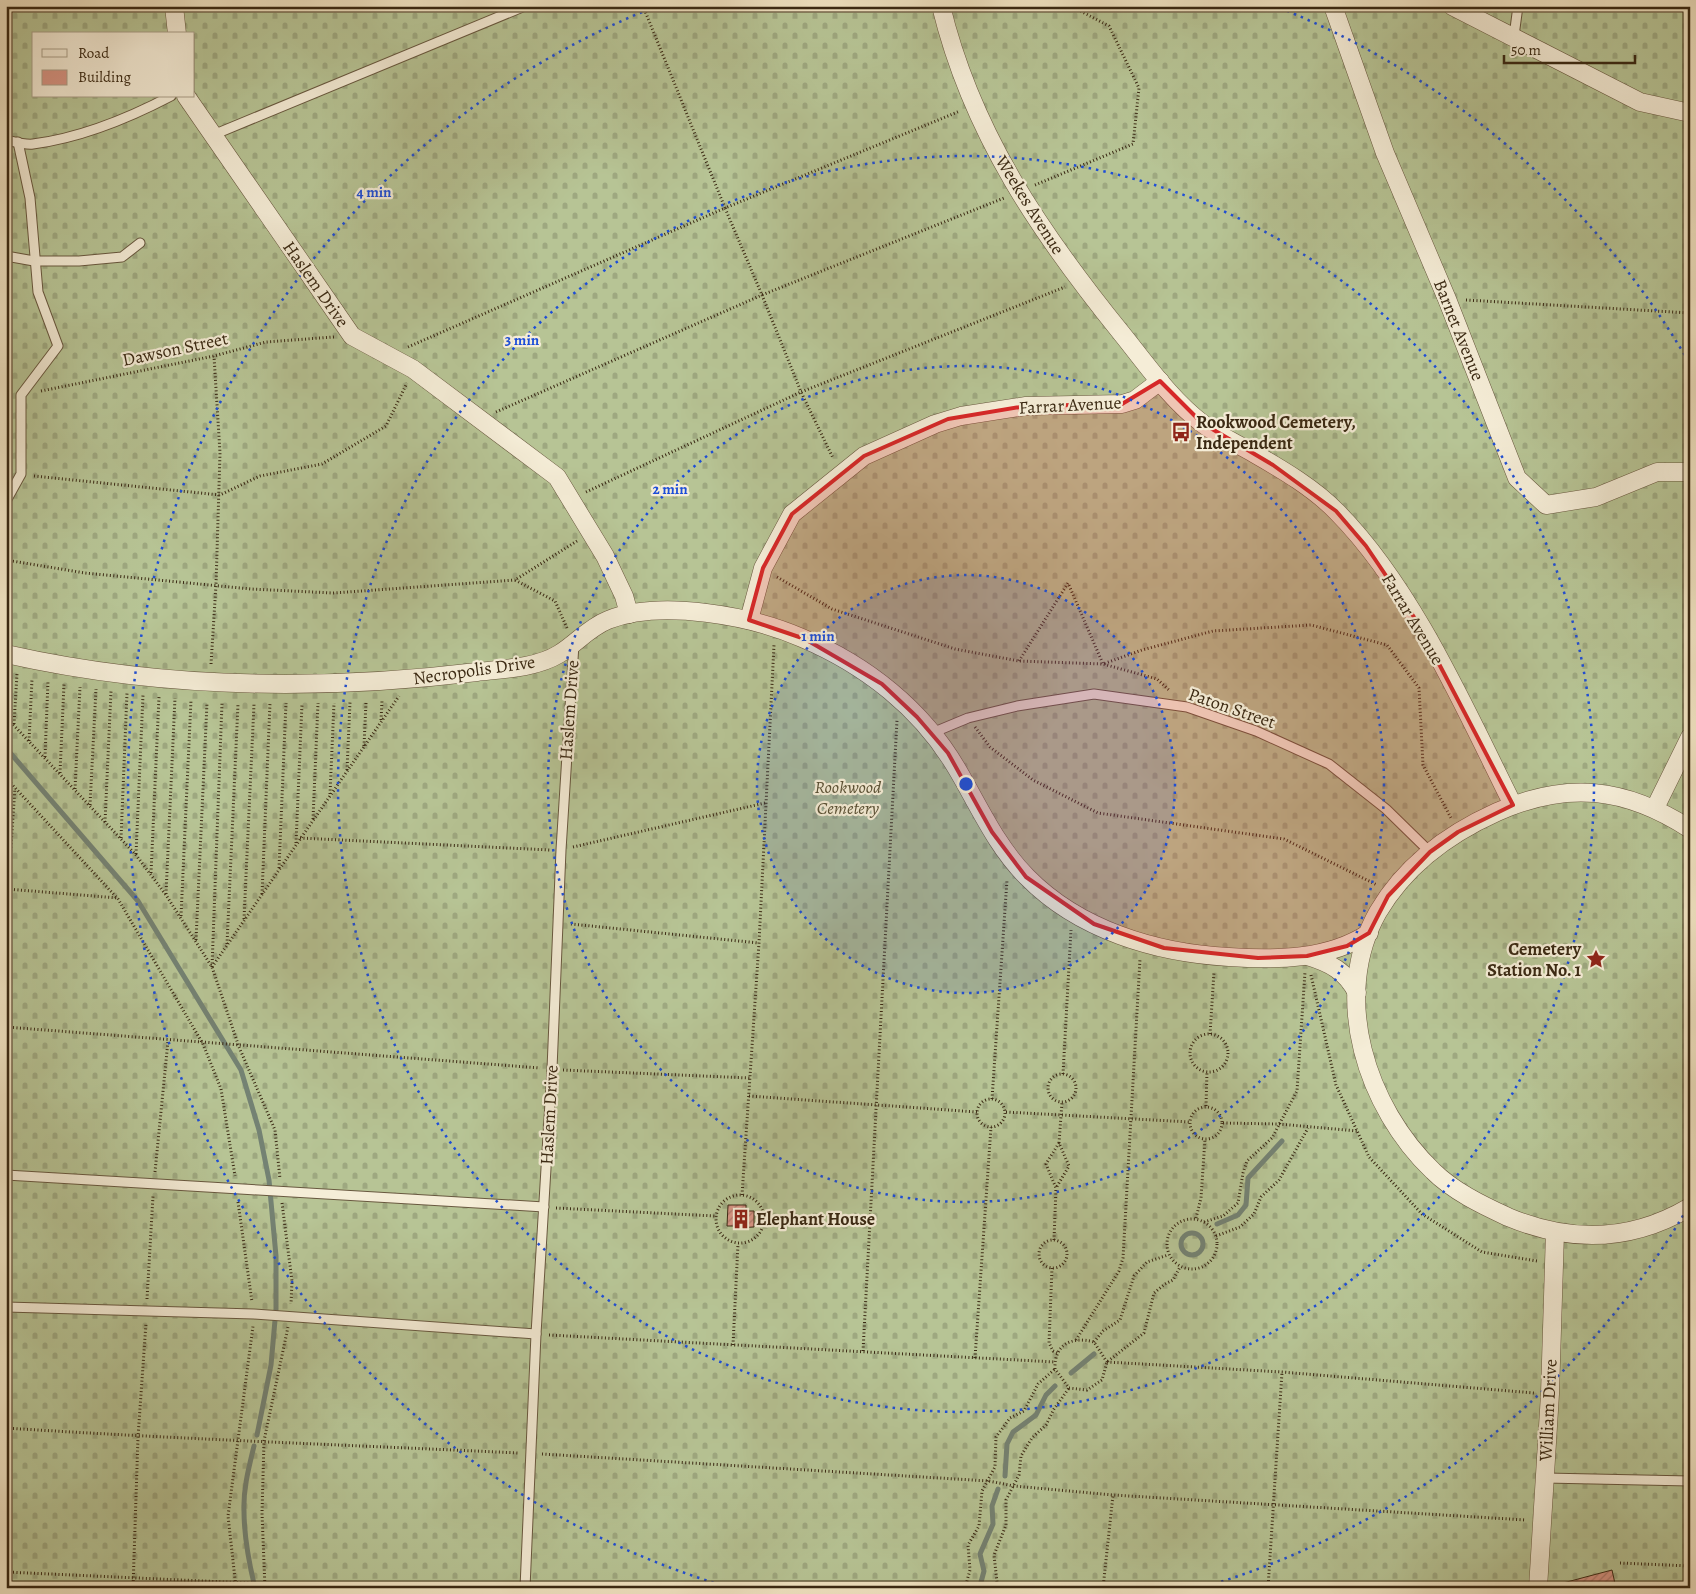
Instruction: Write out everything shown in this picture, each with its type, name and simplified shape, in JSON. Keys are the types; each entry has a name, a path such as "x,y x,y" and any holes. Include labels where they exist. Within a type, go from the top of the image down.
{"street":[{"path":"174,6 177,32"},
{"name":"Weekes Avenue","path":"941,6 956,56 974,105 1018,193 1050,242 1160,381"},
{"name":"Barnet Avenue","path":"1333,6 1385,153 1447,299 1517,478 1546,505 1596,497 1657,472 1690,472"},
{"path":"1452,6 1640,102 1690,112"},
{"name":"Haslem Drive","path":"187,98 352,336 413,369 557,477 617,580 629,614"},
{"name":"Farrar Avenue","path":"749,620 763,568 792,514 864,456 948,419 1026,406 1122,404 1135,400 1160,381 1202,423 1273,465 1336,511 1366,546 1392,580 1430,645 1458,695 1512,805"},
{"name":"Necropolis Drive","path":"6,654 90,670 209,682 311,684 403,679 478,672 537,662 559,654 596,625 629,614 692,612 749,620 774,626 832,652 858,667 898,698 932,733 948,753 992,832 1026,877 1072,912 1094,924 1141,942 1164,948 1215,956 1258,958 1307,956 1347,946 1369,933"},
{"path":"1655,808 1690,737"},
{"path":"1690,828 1655,808 1617,796 1586,792 1538,796 1512,805 1458,832 1430,852 1403,878 1388,896 1369,933 1361,960 1358,992 1359,1029 1369,1072 1385,1110 1407,1142 1435,1173 1484,1205 1521,1222 1555,1232 1585,1236 1621,1234 1658,1224 1690,1207"},
{"name":"Necropolis Drive","path":"1307,956 1336,967 1345,974 1358,992"},
{"name":"William Drive","path":"1538,1588 1550,1394 1555,1232"}],"lane":[{"path":"213,135 525,6"},
{"path":"1514,36 1518,6"},
{"path":"6,140 32,144 84,132 144,110 167,98"},
{"path":"6,502 20,474 20,395 58,346 38,292 30,198 18,142"},
{"path":"6,256 34,261 79,261 122,257 140,242"},
{"name":"Haslem Drive","path":"525,1588 536,1334 552,1069 561,850 574,642"},
{"name":"Paton Street","path":"932,733 968,718 1017,706 1094,694 1187,706 1256,731 1329,764 1386,809 1430,852"},
{"path":"6,1175 236,1187 544,1207"},
{"path":"6,1307 254,1314 536,1334"},
{"path":"1545,1478 1690,1481"}],"path":[{"path":"643,6 801,392 841,475"},
{"path":"480,419 762,295 1018,193 1134,144 1139,88 1109,26 1071,6"},
{"path":"389,356 725,208 974,105"},
{"path":"571,499 801,392 1080,281"},
{"path":"1447,299 1690,313"},
{"name":"Dawson Street","path":"20,395 214,356 266,342 352,336"},
{"path":"209,682 220,495 220,453 214,356"},
{"path":"20,474 220,495 260,476 322,464 386,426 413,369"},
{"path":"6,560 85,573 251,589 332,593 515,580 590,532"},
{"path":"763,568 832,609 955,649 1019,661 1103,664 1157,679 1187,706"},
{"path":"515,580 555,602 574,642"},
{"path":"1019,661 1068,583 1103,664"},
{"path":"1103,664 1142,650 1213,631 1311,625 1387,645 1419,688 1423,765 1458,832"},
{"path":"742,1195 759,943 774,626"},
{"path":"14,725 16,674"},
{"path":"29,741 32,679"},
{"path":"212,967 403,691 403,679"},
{"path":"45,758 48,681"},
{"path":"60,774 64,684"},
{"path":"75,790 80,687"},
{"path":"90,806 96,689"},
{"path":"105,822 112,691"},
{"path":"121,838 127,693"},
{"path":"136,855 143,695"},
{"path":"151,874 159,697"},
{"path":"166,895 175,698"},
{"path":"863,1351 898,698"},
{"path":"181,917 191,700"},
{"path":"381,722 382,701"},
{"path":"347,771 350,702"},
{"path":"364,746 366,702"},
{"path":"196,941 207,703"},
{"path":"262,894 270,703"},
{"path":"313,819 318,703"},
{"path":"330,795 334,703"},
{"path":"212,967 222,704"},
{"path":"227,944 238,704"},
{"path":"244,919 254,704"},
{"path":"279,869 286,704"},
{"path":"296,844 302,704"},
{"path":"6,717 136,855 181,917 212,967 239,1046 275,1130 292,1281 290,1317 264,1441 262,1513 264,1586"},
{"path":"968,718 990,747 1033,780 1098,813 1284,839 1377,885 1388,896"},
{"path":"6,778 118,898 203,1044 221,1089 254,1314 228,1516 236,1588"},
{"path":"6,977 7,889 15,787"},
{"path":"300,838 561,850 765,803"},
{"path":"992,1099 1008,854"},
{"path":"7,889 118,898"},
{"path":"1063,1074 1072,912"},
{"path":"558,923 759,943"},
{"path":"1076,1340 1119,1271 1123,1258 1141,942"},
{"path":"1210,1034 1215,956"},
{"path":"1204,1222 1223,1216 1238,1203 1247,1161 1272,1138 1297,1091 1307,956"},
{"path":"1307,956 1336,1086 1370,1157 1422,1214 1482,1252 1553,1263"},
{"path":"6,1027 203,1044 552,1069 750,1078"},
{"path":"1210,1034 1216,1035 1226,1043 1228,1054 1227,1060 1219,1069 1207,1071 1201,1070 1192,1061 1191,1048 1198,1038 1210,1034"},
{"path":"1206,1106 1207,1071"},
{"path":"1063,1074 1074,1080 1077,1089 1073,1097 1062,1102 1054,1099 1048,1089 1052,1078 1063,1074"},
{"path":"749,1096 977,1112"},
{"path":"992,1099 1003,1104 1006,1112 1002,1123 991,1127 981,1122 977,1112 982,1102 992,1099"},
{"path":"1056,1188 1069,1166 1060,1143 1062,1102"},
{"path":"1206,1106 1220,1113 1223,1123 1216,1137 1205,1139 1192,1131 1190,1122 1197,1109 1206,1106"},
{"path":"1006,1112 1190,1122"},
{"path":"1223,1123 1279,1124 1308,1128 1357,1130"},
{"path":"975,1358 991,1127"},
{"path":"1216,1236 1240,1226 1254,1214 1261,1197 1279,1180 1308,1128"},
{"path":"1196,1218 1201,1198 1205,1139"},
{"path":"1054,1240 1056,1188 1046,1164 1060,1143"},
{"path":"742,1195 749,1196 761,1206 765,1221 759,1235 746,1243 738,1244 725,1238 720,1233 715,1216 720,1205 726,1199 742,1195"},
{"path":"544,1207 715,1216"},
{"path":"1196,1218 1204,1222 1216,1236 1216,1253 1212,1260 1197,1269 1180,1267 1168,1254 1166,1246 1171,1228 1186,1219 1196,1218"},
{"path":"1054,1240 1065,1248 1066,1257 1061,1265 1052,1268 1041,1262 1039,1253 1046,1242 1054,1240"},
{"path":"733,1345 738,1244"},
{"path":"1094,1342 1103,1332 1120,1320 1134,1276 1147,1262 1168,1254"},
{"path":"1107,1362 1094,1342 1081,1338 1069,1341 1058,1353 1055,1369 1069,1388 1087,1390 1096,1386 1106,1372 1107,1362 1114,1354 1144,1333 1154,1293 1173,1280 1180,1267"},
{"path":"1052,1268 1049,1343 1053,1351 1058,1353"},
{"path":"536,1334 1055,1362"},
{"path":"1107,1362 1282,1372 1550,1394"},
{"path":"965,1588 970,1570 968,1545 980,1526 980,1499 995,1467 996,1437 1000,1429 1010,1418 1024,1411 1038,1384 1055,1369"},
{"path":"1268,1588 1282,1372"},
{"path":"994,1588 997,1582 994,1555 1006,1525 1006,1500 1019,1475 1024,1448 1046,1425 1054,1409 1069,1388"},
{"path":"6,1428 138,1437 239,1439 531,1454 989,1481 1014,1486 1113,1495 1542,1521"},
{"path":"1103,1588 1113,1495"},
{"path":"1620,1563 1690,1566"},
{"path":"6,1572 264,1586 357,1588"}],"highlighted area":[{"path":"1160,381 1202,423 1273,465 1336,511 1366,546 1416,620 1513,805 1458,832 1430,852 1388,896 1369,933 1347,946 1307,956 1258,958 1164,948 1094,924 1026,877 992,832 948,753 917,717 882,684 805,639 749,620 763,568 792,514 864,456 948,419 1026,406 1122,404"}],"green space":[{"name":"Rookwood Cemetery","path":"6,6 1690,6 1690,1588 6,1588"}],"building":[{"name":"Elephant House","path":"728,1205 746,1205 746,1211 754,1211 754,1227 735,1228 735,1226 727,1226"},
{"path":"1612,1570 1616,1588 1563,1588 1563,1583"}],"waterway":[{"path":"6,748 138,901 241,1070 259,1130 269,1180 276,1256 276,1309 271,1365 257,1435"},
{"path":"1217,1224 1238,1215 1246,1205 1248,1178 1282,1141"},
{"path":"1188,1233 1196,1233 1203,1240 1203,1244 1203,1248 1196,1255 1188,1255 1181,1248 1181,1240 1188,1233"},
{"path":"1071,1373 1094,1354"},
{"path":"1005,1476 1007,1444 1013,1432 1036,1415 1046,1395 1055,1386"},
{"path":"254,1446 244,1495 244,1521 255,1588"},
{"path":"980,1586 984,1571 980,1554 993,1524 992,1506 998,1489"}],"place":[{"name":"Rookwood Cemetery, Independent","path":"1181,432"},
{"name":"Cemetery Station No. 1","path":"1596,959"},
{"name":"Elephant House","path":"741,1219"}]}
